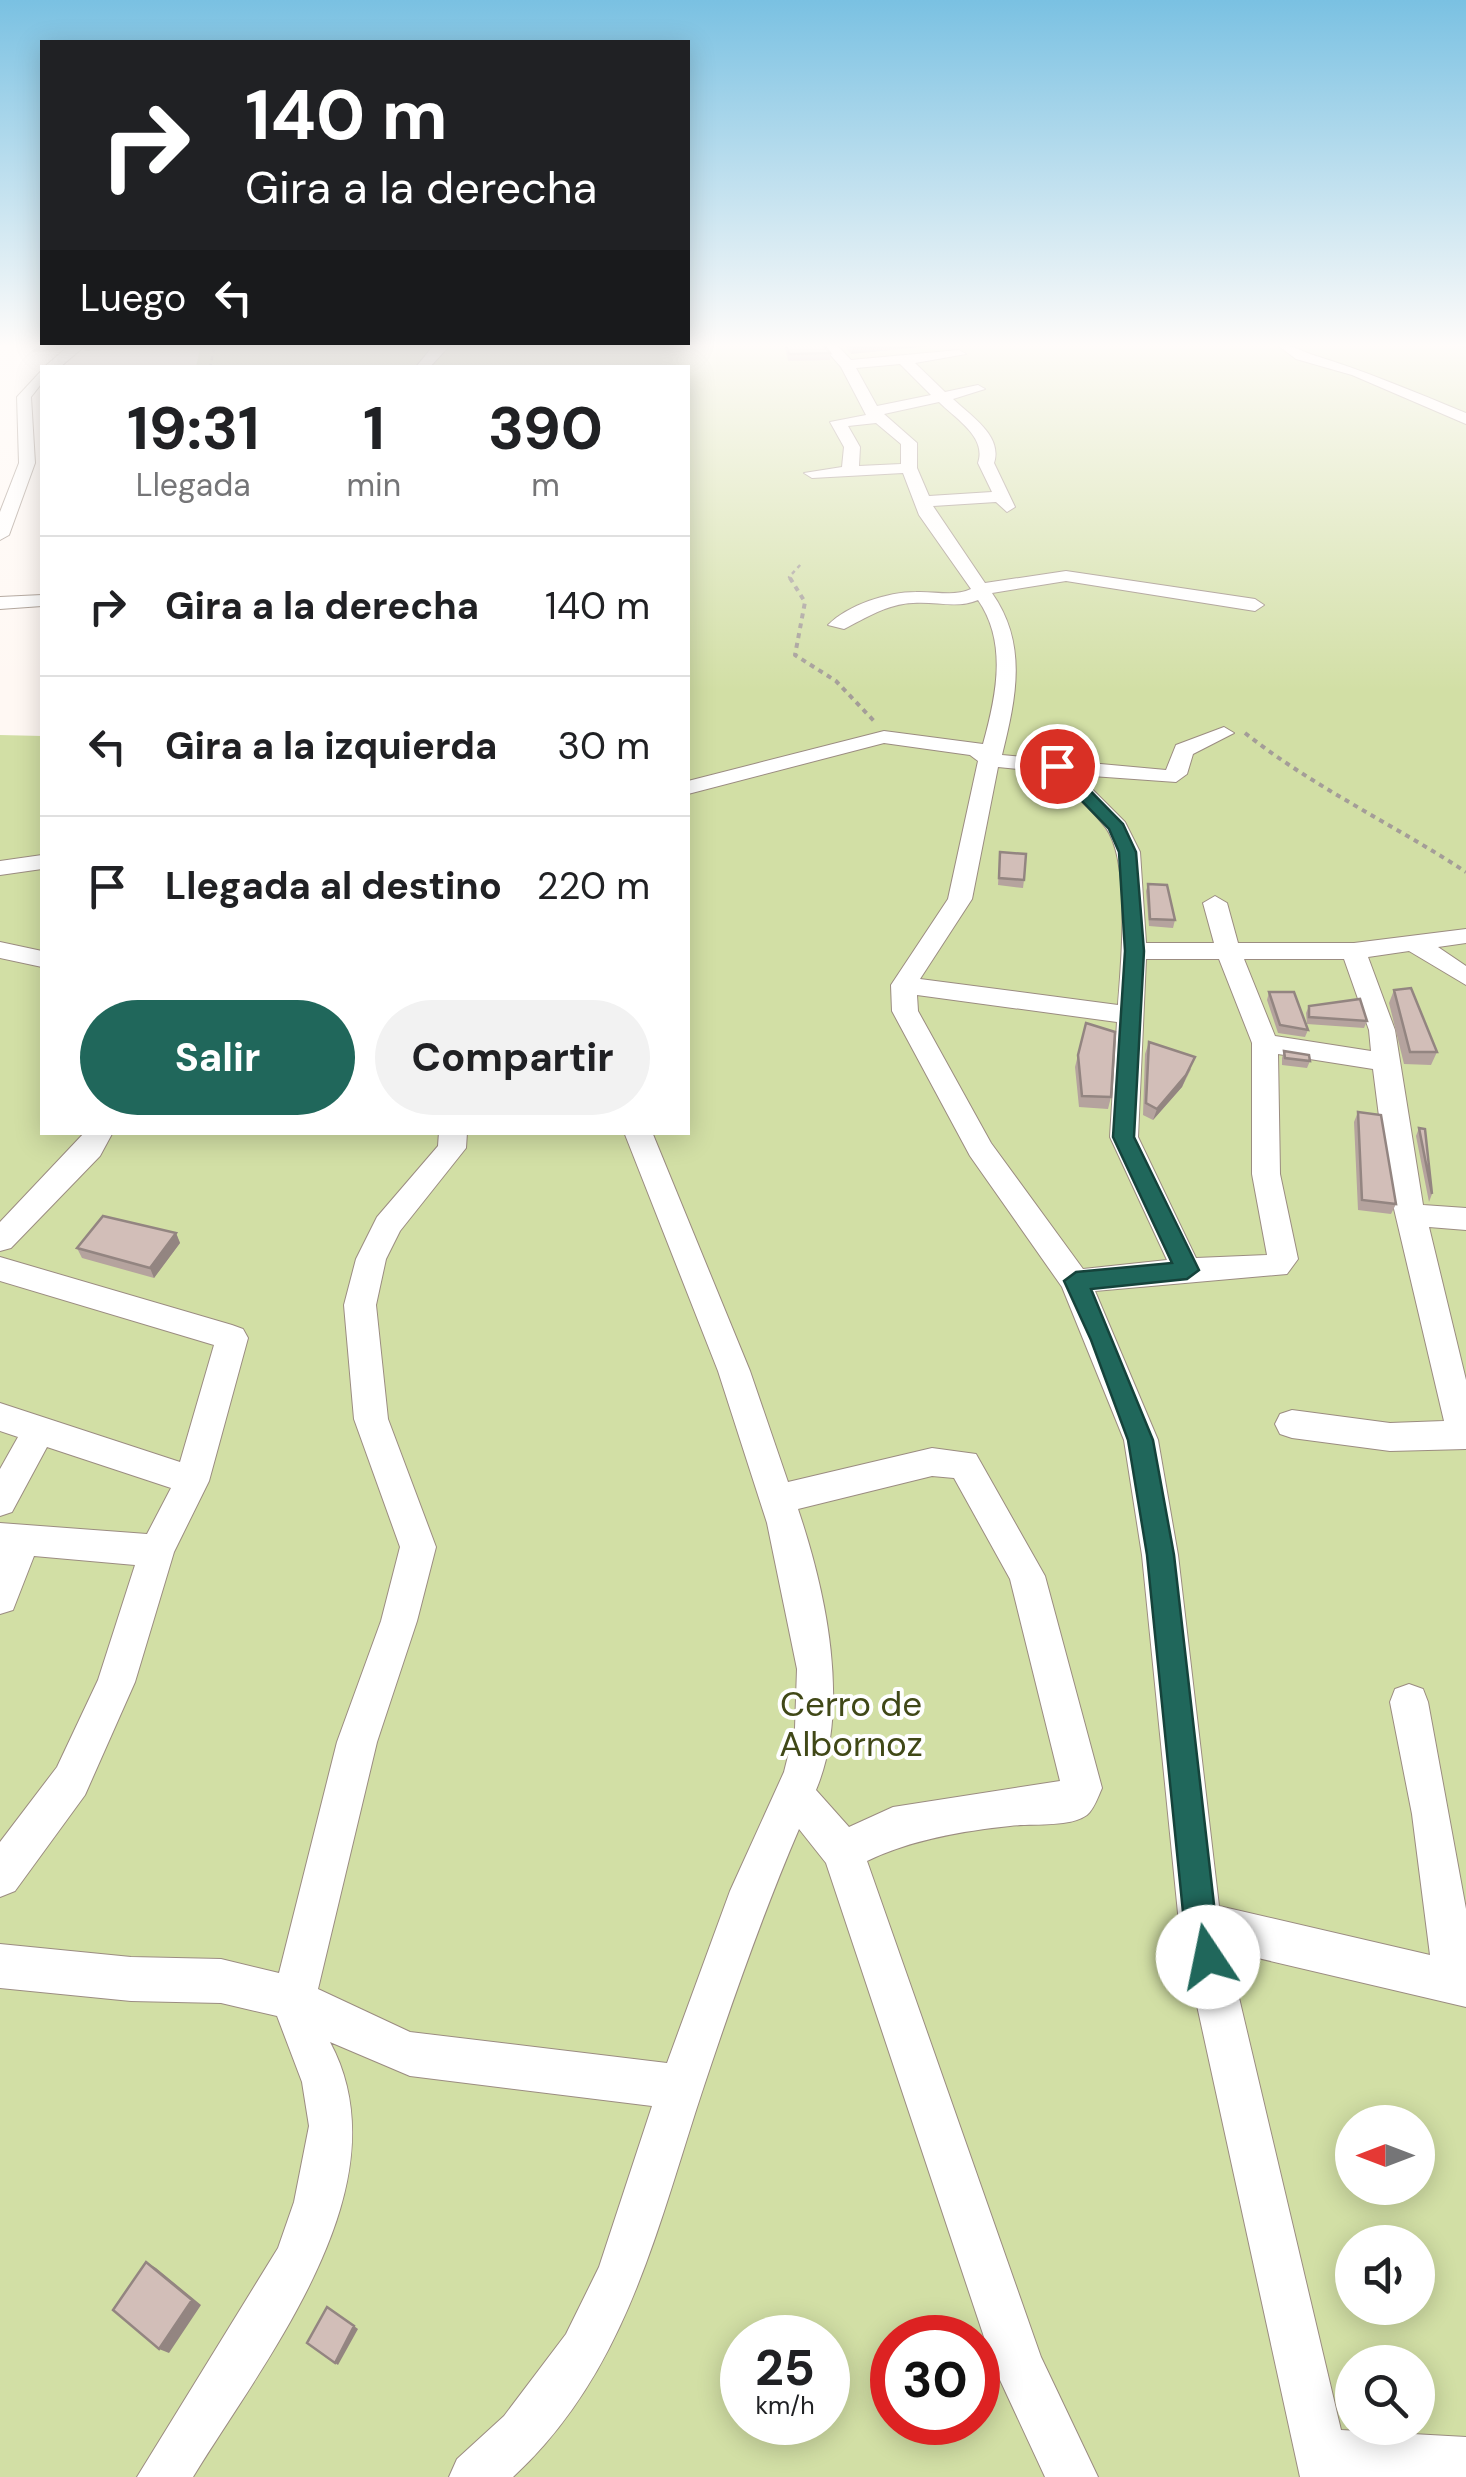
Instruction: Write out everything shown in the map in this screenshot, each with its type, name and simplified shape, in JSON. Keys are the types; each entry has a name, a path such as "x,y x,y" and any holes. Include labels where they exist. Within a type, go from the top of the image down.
{"street":[{"path":"0,536 21,488 28,460"},
{"path":"850,471 851,460"},
{"path":"909,460 921,502 983,593 1006,640 1006,699 960,899 904,984 906,1011 980,1148 1076,1281 1104,1340 1140,1440 1160,1555 1200,1922 1324,2466 1466,2463"},
{"path":"921,502 1003,502 987,460"},
{"path":"812,472 909,468"},
{"path":"0,490 21,488"},
{"path":"838,625 878,604 912,597 960,600 983,593 998,582 1066,576 1255,605"},
{"path":"0,603 40,601"},
{"path":"690,787 884,736 976,749 990,760 1168,777 1176,774 1184,750 1224,733"},
{"path":"1057,766 1117,827 1128,852 1134,951 1124,1137 1187,1270"},
{"path":"0,868 40,862"},
{"path":"1076,1281 1276,1266 1283,1259 1266,1174 1266,1043 1228,951 1215,903"},
{"path":"1134,951 1354,951 1466,936"},
{"path":"1414,943 1466,976"},
{"path":"0,950 40,959"},
{"path":"1292,1424 1390,1437 1466,1435 1454,1407 1432,1291 1410,1216 1382,1030 1354,951"},
{"path":"904,984 1128,1014"},
{"path":"1266,1043 1386,1062"},
{"path":"0,1240 90,1150 98,1135"},
{"path":"163,2477 297,2262 318,2202 332,2126 324,2078 308,2047 294,1998 357,1742 399,1620 418,1547 370,1419 360,1305 370,1259 388,1224 452,1148 454,1135"},
{"path":"475,2477 522,2434 584,2352 622,2276 681,2087 790,1795 804,1774 814,1728 816,1670 785,1522 774,1500 734,1371 639,1135"},
{"path":"1410,1216 1466,1219"},
{"path":"0,1268 232,1338 192,1481 157,1551 116,1682 71,1781 0,1876"},
{"path":"0,1417 192,1481"},
{"path":"0,1501 40,1430"},
{"path":"774,1500 932,1462 964,1464 1028,1576 1082,1788 1074,1800 1008,1806 893,1827 843,1852"},
{"path":"0,1598 11,1539 157,1551"},
{"path":"1200,1922 1460,1983 1409,1702"},
{"path":"790,1795 810,1811 843,1852 1019,2367 1072,2477"},
{"path":"0,1966 131,1979 221,1981 294,1998 314,2014 410,2054 681,2087"}],"path":[{"path":"802,563 789,577 805,602 795,655 836,681 884,736"},
{"path":"1224,733 1229,725 1251,735 1290,768 1394,825 1466,872"}],"green space":[{"name":"Cerro de Albornoz","path":"690,460 1466,460 1466,2477 0,2477 0,735 40,736 40,1135 690,1135"}],"building":[{"path":"1000,852 1026,854 1024,880 999,878"},
{"path":"1148,884 1167,885 1175,920 1150,919"},
{"path":"1411,988 1437,1052 1410,1052 1394,990"},
{"path":"1269,992 1294,992 1308,1030 1280,1025"},
{"path":"1360,999 1367,1021 1309,1017 1309,1006"},
{"path":"1086,1023 1115,1032 1111,1097 1082,1096 1078,1055"},
{"path":"1149,1042 1195,1057 1186,1075 1157,1109 1146,1103"},
{"path":"1284,1051 1309,1055 1310,1061 1285,1058"},
{"path":"1358,1112 1381,1115 1396,1204 1362,1200"},
{"path":"1419,1128 1425,1129 1432,1194"},
{"path":"103,1216 176,1233 150,1268 77,1248"},
{"path":"146,2262 192,2300 159,2349 113,2310"},
{"path":"327,2307 354,2326 335,2363 307,2343"}],"route":[{"path":"1057,766 1117,827 1128,852 1134,951 1125,1058 1124,1137 1187,1270 1076,1281 1104,1340 1140,1440 1160,1555 1200,1922 1208,1957"}]}
